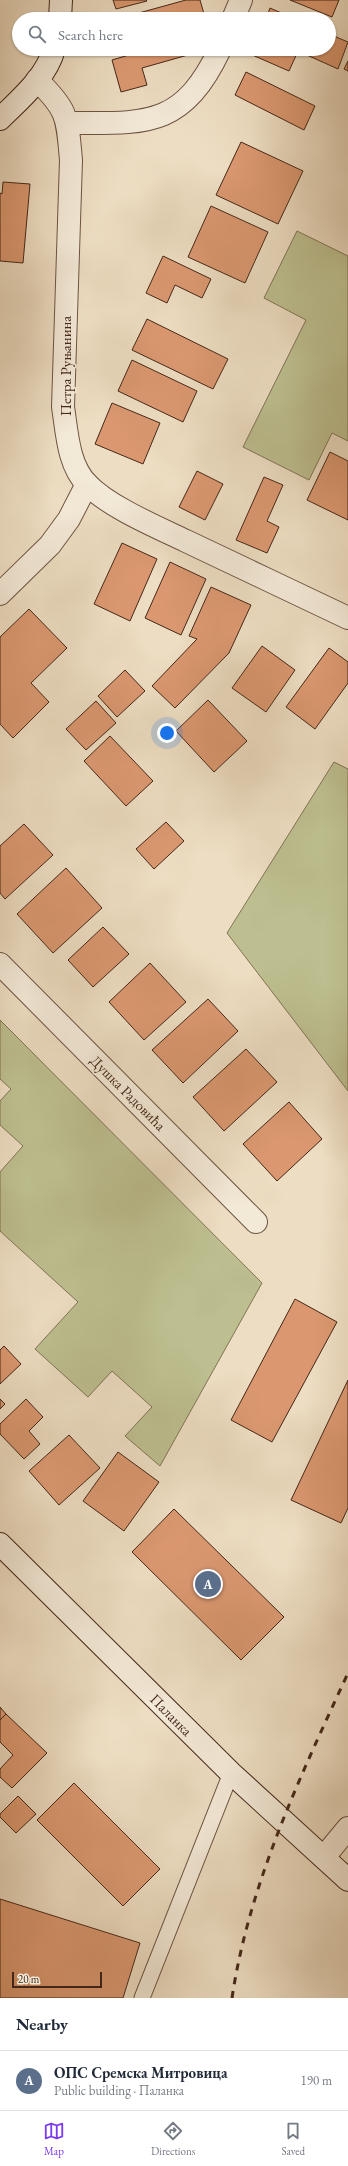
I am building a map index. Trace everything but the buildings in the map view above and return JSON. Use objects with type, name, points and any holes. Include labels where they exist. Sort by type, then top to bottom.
[{"type":"street","points":[[60,12],[61,0]]},
{"type":"street","points":[[236,12],[241,0]]},
{"type":"street","points":[[0,119],[37,80],[52,56]]},
{"type":"street","points":[[67,123],[138,122],[156,118],[172,111],[198,89],[210,71],[217,56]]},
{"type":"street","name":"Петра Руњанина","points":[[37,80],[57,100],[64,111],[67,123],[71,160],[64,407],[69,446],[77,471],[86,484],[109,502],[157,527],[348,618]]},
{"type":"street","points":[[0,594],[50,545],[69,519],[86,484]]},
{"type":"street","name":"Душка Радовића","points":[[0,964],[256,1222]]},
{"type":"street","name":"Паланка","points":[[0,1544],[231,1773],[348,1880]]},
{"type":"street","points":[[324,1857],[348,1828]]},
{"type":"lane","points":[[142,1998],[231,1773]]},
{"type":"green space","points":[[297,231],[348,256],[348,441],[332,433],[309,480],[243,447],[306,320],[264,298]]},
{"type":"green space","points":[[334,762],[348,769],[348,1091],[227,933]]},
{"type":"green space","points":[[0,1020],[262,1283],[160,1466],[125,1436],[152,1407],[112,1371],[88,1397],[35,1349],[78,1302],[0,1231],[0,1172],[23,1146],[0,1125],[0,1101],[11,1089],[0,1079]]},
{"type":"railway","points":[[232,1998],[240,1956],[251,1914],[278,1832],[348,1673]]},
{"type":"place","name":"ОПС Сремска Митровица","points":[[208,1584]]}]
